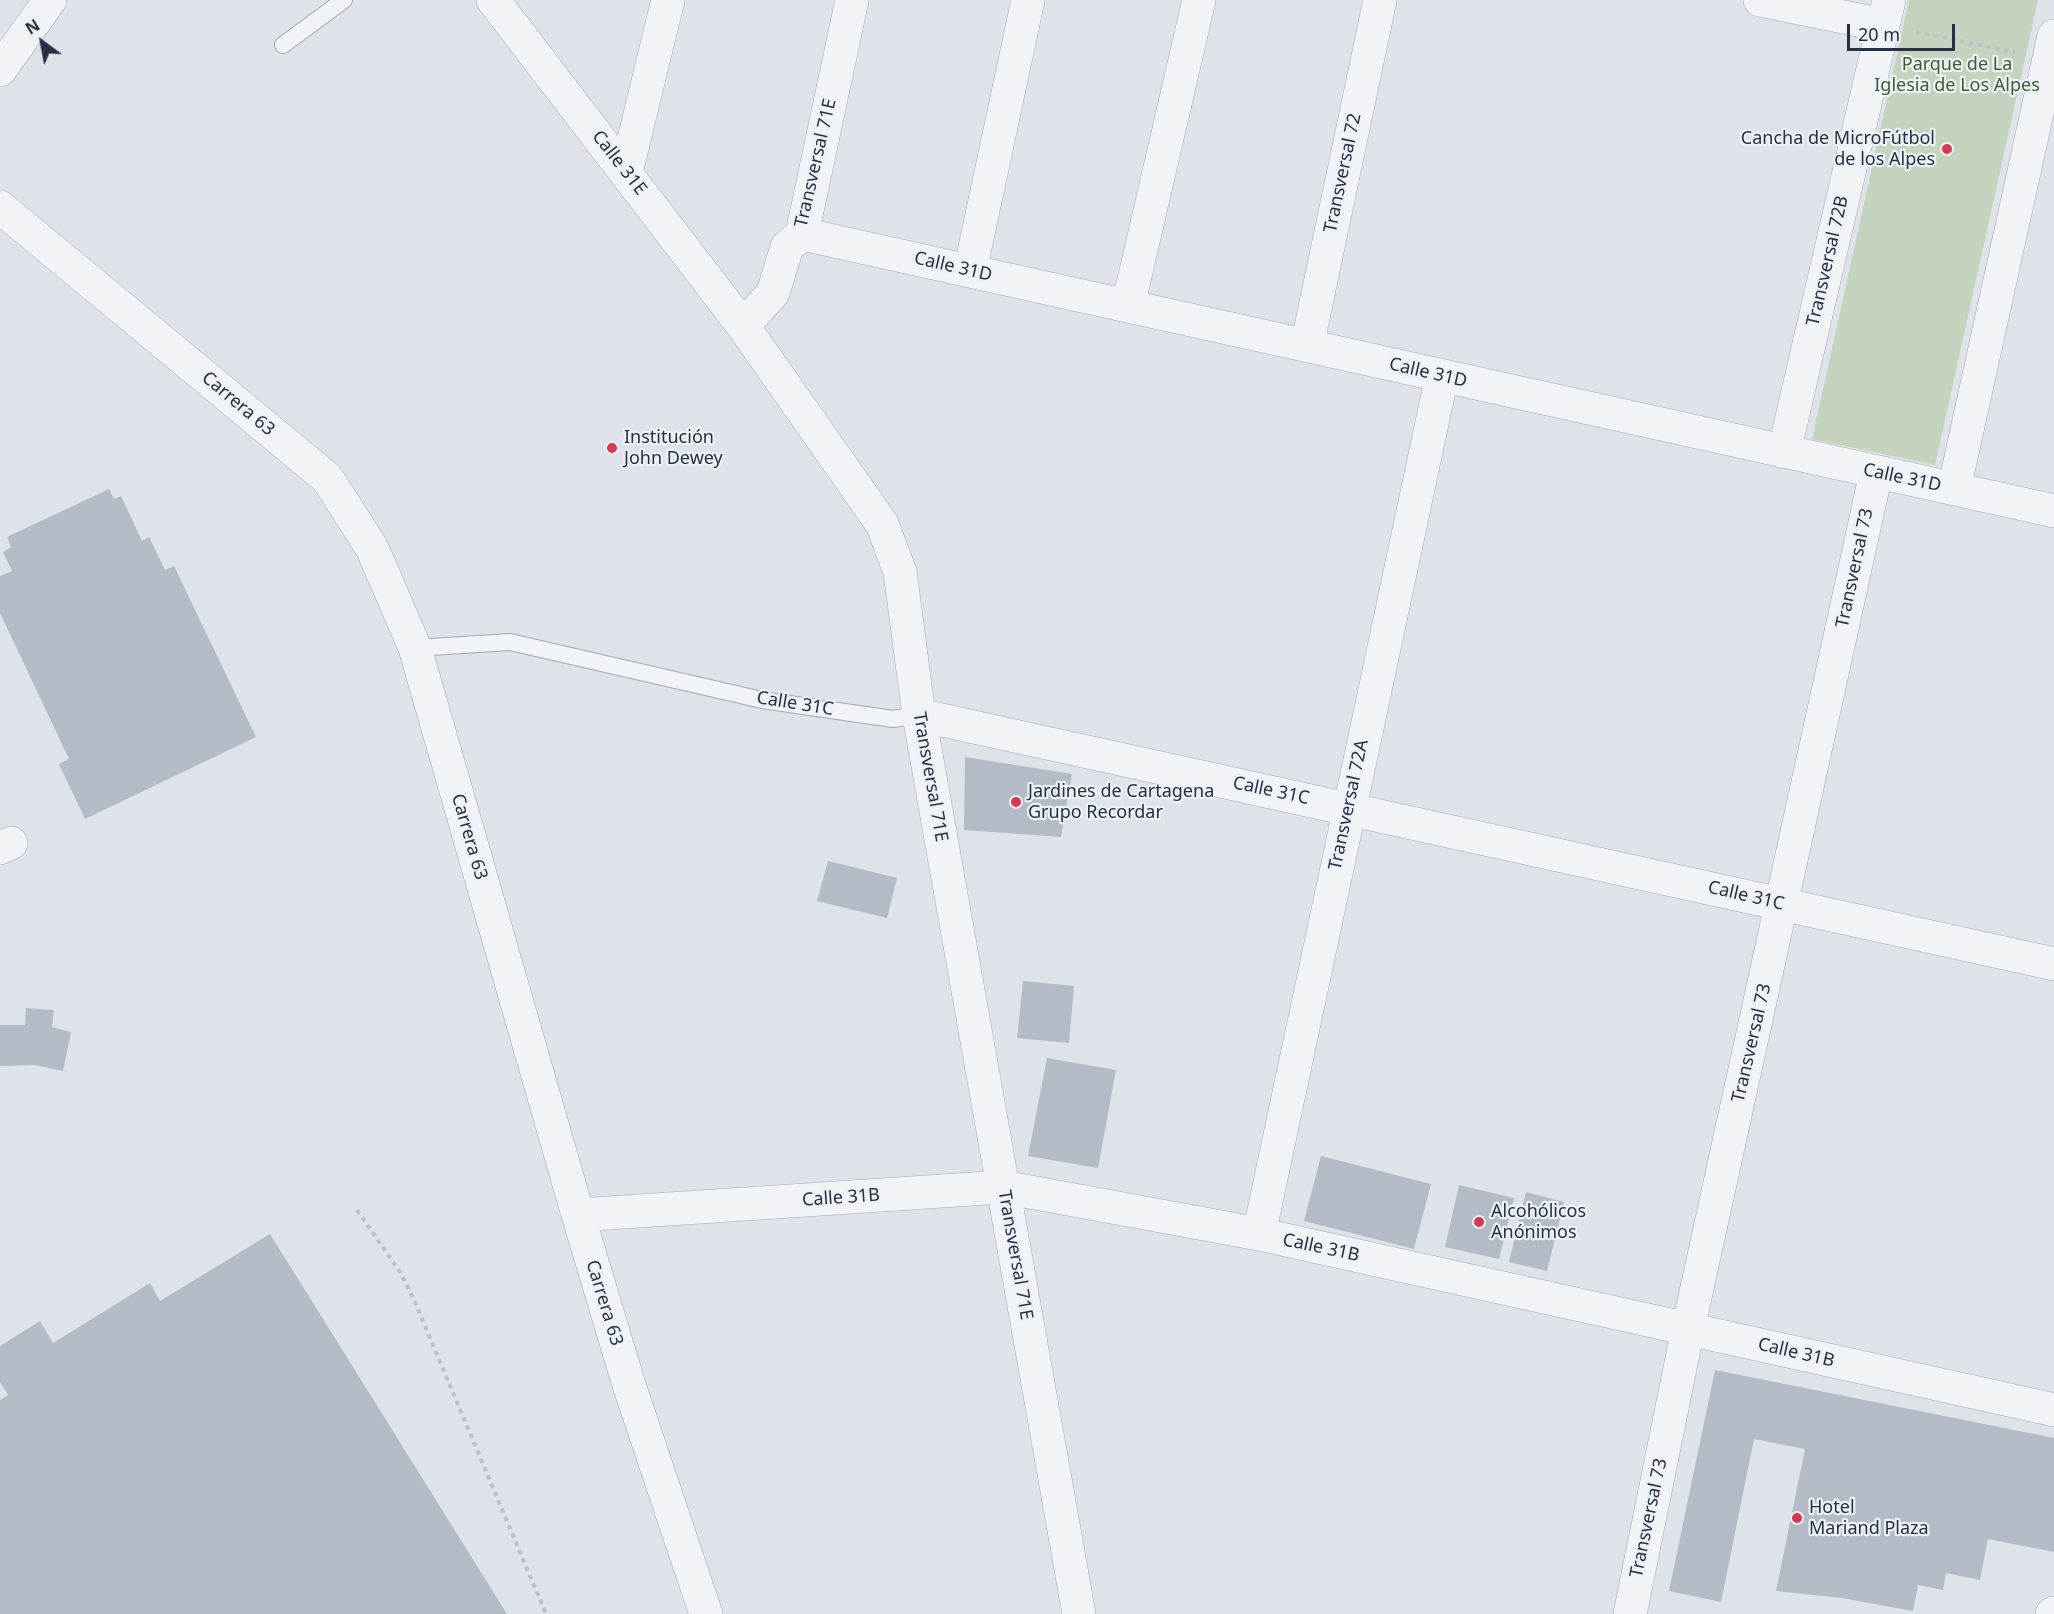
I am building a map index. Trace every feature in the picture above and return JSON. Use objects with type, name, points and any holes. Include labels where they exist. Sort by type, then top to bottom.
[{"type":"street","points":[[0,70],[50,0]]},
{"type":"street","name":"Calle 31E","points":[[493,0],[743,326]]},
{"type":"street","points":[[626,172],[668,0]]},
{"type":"street","name":"Transversal 71E","points":[[852,0],[802,234],[787,248],[773,293],[743,326],[882,524],[900,572],[919,715],[1079,1614]]},
{"type":"street","points":[[970,271],[1028,0]]},
{"type":"street","points":[[1128,306],[1199,0]]},
{"type":"street","name":"Transversal 72","points":[[1307,346],[1380,0]]},
{"type":"street","points":[[1760,0],[1886,13]]},
{"type":"street","name":"Transversal 72B","points":[[1784,452],[1886,13]]},
{"type":"street","points":[[1954,489],[2052,52]]},
{"type":"street","name":"Carrera 63","points":[[0,207],[327,477],[372,548],[414,648],[629,1385],[706,1614]]},
{"type":"street","name":"Calle 31D","points":[[802,234],[2054,512]]},
{"type":"street","name":"Transversal 72A","points":[[1259,1234],[1348,807],[1442,376]]},
{"type":"street","name":"Transversal 73","points":[[1630,1614],[1688,1329],[1876,473]]},
{"type":"street","name":"Calle 31C","points":[[919,715],[1348,807],[2054,964]]},
{"type":"street","name":"Calle 31B","points":[[578,1215],[1003,1187],[1259,1234],[2054,1410]]},
{"type":"lane","points":[[282,45],[344,0]]},
{"type":"lane","name":"Calle 31C","points":[[414,648],[510,642],[762,700],[893,719],[919,715]]},
{"type":"path","points":[[1886,13],[2052,52]]},
{"type":"path","points":[[357,1210],[400,1272],[414,1300],[546,1614]]},
{"type":"green space","name":"Parque de La Iglesia de Los Alpes","points":[[1909,0],[2038,0],[1935,465],[1812,439]]},
{"type":"building","points":[[109,489],[114,499],[121,496],[142,541],[149,537],[165,570],[174,566],[256,737],[85,819],[59,764],[69,759],[0,613],[0,576],[12,571],[3,552],[11,547],[7,537]]},
{"type":"building","name":"Jardines de Cartagena Grupo Recordar","points":[[965,757],[1072,774],[1061,837],[964,830]]},
{"type":"building","points":[[828,861],[897,878],[887,918],[817,901]]},
{"type":"building","points":[[1023,981],[1074,986],[1069,1043],[1017,1038]]},
{"type":"building","points":[[26,1008],[54,1010],[52,1027],[71,1032],[63,1071],[35,1065],[0,1066],[0,1025],[25,1025]]},
{"type":"building","points":[[1047,1058],[1116,1070],[1098,1168],[1028,1156]]},
{"type":"building","points":[[1321,1156],[1431,1184],[1414,1249],[1304,1221]]},
{"type":"building","name":"Alcohólicos Anónimos","points":[[1459,1185],[1514,1198],[1499,1259],[1445,1247]]},
{"type":"building","points":[[1526,1192],[1564,1202],[1547,1271],[1509,1262]]},
{"type":"building","points":[[270,1234],[507,1614],[0,1614],[0,1400],[8,1395],[0,1382],[0,1346],[40,1321],[53,1343],[150,1283],[160,1301]]},
{"type":"building","points":[[1715,1370],[2054,1438],[2054,1552],[1988,1539],[1980,1580],[1946,1573],[1943,1590],[1918,1585],[1913,1611],[1842,1598],[1776,1591],[1805,1449],[1754,1439],[1721,1602],[1669,1591]]},
{"type":"place","name":"Cancha de MicroFútbol de los Alpes","points":[[1947,149]]},
{"type":"place","name":"Institución John Dewey","points":[[612,448]]},
{"type":"place","name":"Jardines de Cartagena Grupo Recordar","points":[[1016,802]]},
{"type":"place","name":"Alcohólicos Anónimos","points":[[1479,1222]]},
{"type":"place","name":"Hotel Mariand Plaza","points":[[1797,1518]]}]
